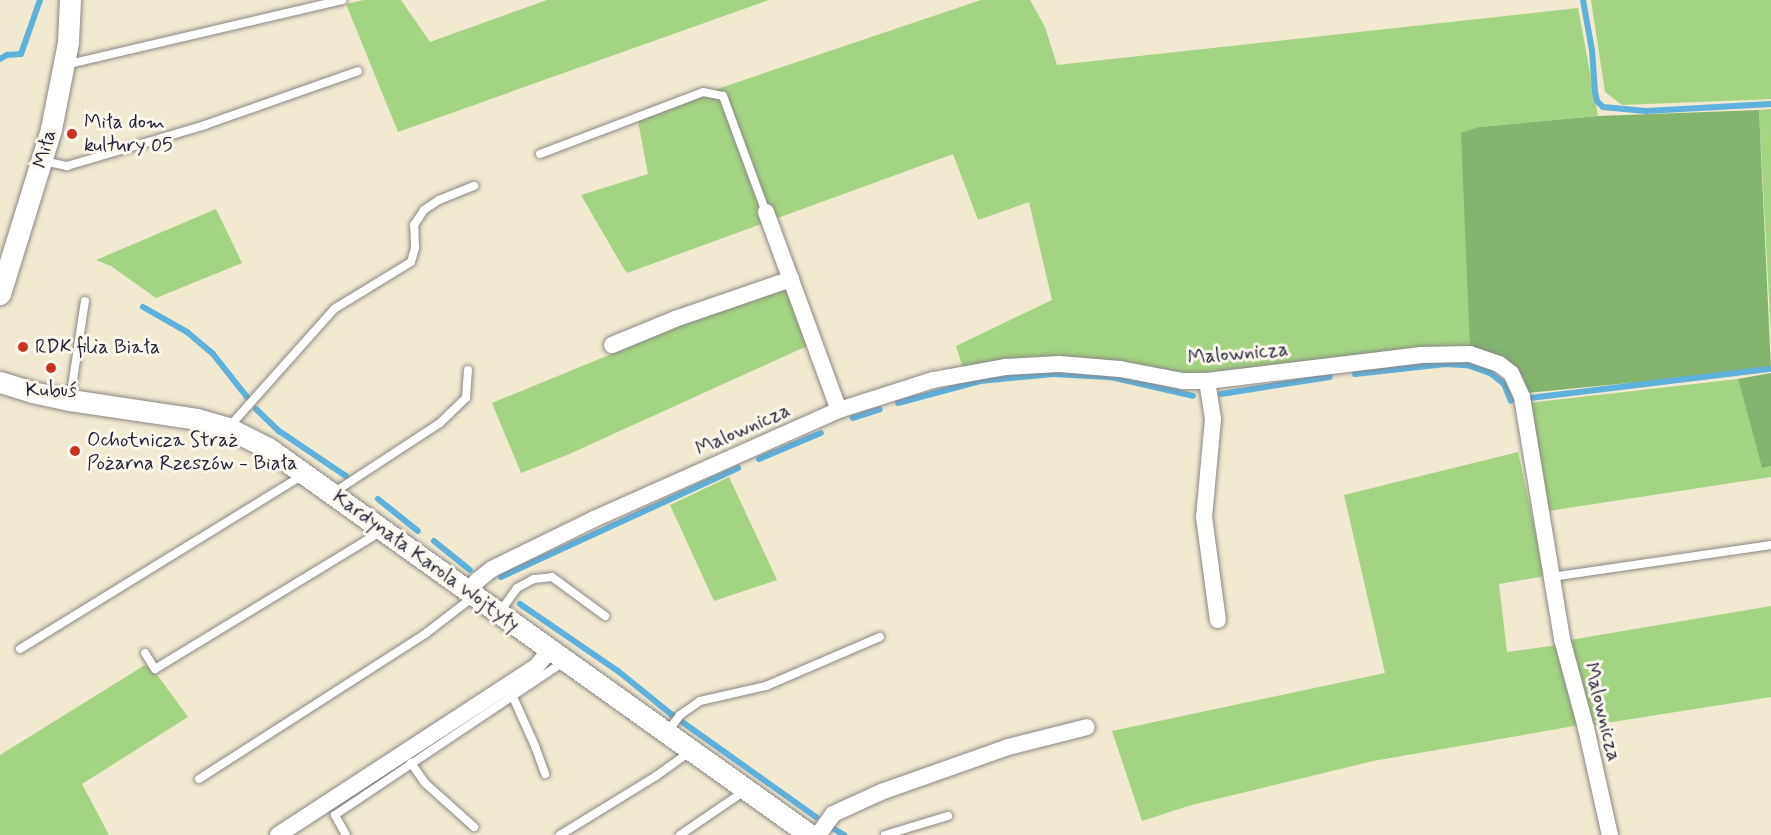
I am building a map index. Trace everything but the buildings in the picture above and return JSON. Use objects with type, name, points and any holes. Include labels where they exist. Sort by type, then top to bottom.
[{"type":"street","name":"Miła","points":[[0,294],[42,161],[64,65],[70,0]]},
{"type":"street","points":[[766,212],[839,410]]},
{"type":"street","points":[[612,345],[675,319],[791,279]]},
{"type":"street","name":"Malownicza","points":[[471,594],[477,581],[492,569],[594,519],[839,410],[933,380],[1005,367],[1059,364],[1092,365],[1183,381],[1207,381],[1448,353],[1470,354],[1499,364],[1511,373],[1522,397],[1562,639],[1586,728],[1610,835]]},
{"type":"street","points":[[1207,381],[1213,418],[1204,517],[1218,620]]},
{"type":"street","name":"Kardynała Karola Wojtyły","points":[[0,382],[70,400],[171,414],[228,428],[268,448],[558,655],[670,728],[692,750],[810,835]]},
{"type":"street","points":[[278,835],[536,667],[558,655]]},
{"type":"street","points":[[818,835],[833,814],[881,792],[1008,747],[1087,727]]},
{"type":"lane","points":[[64,65],[343,0]]},
{"type":"lane","points":[[42,161],[67,166],[205,125],[358,71]]},
{"type":"lane","points":[[540,154],[703,92],[723,96],[766,212]]},
{"type":"lane","points":[[228,428],[334,309],[411,262],[415,248],[414,225],[424,210],[439,200],[474,186]]},
{"type":"lane","points":[[70,400],[85,301]]},
{"type":"lane","points":[[333,494],[440,423],[466,398],[468,370]]},
{"type":"lane","points":[[20,649],[305,474]]},
{"type":"lane","points":[[145,653],[155,669],[372,537],[380,528]]},
{"type":"lane","points":[[1552,577],[1771,545]]},
{"type":"lane","points":[[499,613],[517,588],[534,579],[552,577],[605,616]]},
{"type":"lane","points":[[199,779],[425,634],[471,594]]},
{"type":"lane","points":[[670,728],[680,715],[700,701],[766,686],[880,637]]},
{"type":"lane","points":[[346,835],[335,815],[513,697],[558,655]]},
{"type":"lane","points":[[513,697],[535,746],[544,774]]},
{"type":"lane","points":[[560,835],[656,776],[692,750]]},
{"type":"lane","points":[[411,763],[425,783],[474,827]]},
{"type":"lane","points":[[680,835],[747,790]]},
{"type":"lane","points":[[885,835],[948,816]]},
{"type":"green space","points":[[364,0],[401,0],[430,42],[547,0],[769,0],[398,132],[346,4]]},
{"type":"green space","points":[[981,0],[1030,0],[1045,27],[1057,65],[1578,8],[1598,116],[1479,127],[1470,348],[1214,375],[1176,376],[1082,357],[994,363],[963,368],[956,346],[1052,300],[1029,202],[978,220],[953,154],[627,273],[581,195],[648,174],[637,116]]},
{"type":"green space","points":[[1591,0],[1771,0],[1771,99],[1622,105],[1605,92]]},
{"type":"green space","points":[[1771,109],[1771,337],[1759,110]]},
{"type":"green space","points":[[1759,110],[1771,369],[1527,393],[1470,348],[1461,133],[1479,127],[1598,116]]},
{"type":"green space","points":[[216,209],[242,263],[156,298],[111,266],[96,260]]},
{"type":"green space","points":[[787,288],[807,346],[567,455],[521,473],[492,403],[677,327]]},
{"type":"green space","points":[[1771,373],[1771,466],[1762,468],[1738,379]]},
{"type":"green space","points":[[1738,379],[1762,467],[1771,466],[1771,477],[1548,511],[1528,403]]},
{"type":"green space","points":[[1518,452],[1545,576],[1499,584],[1507,652],[1558,645],[1580,725],[1373,761],[1188,806],[1142,821],[1112,731],[1385,673],[1344,495]]},
{"type":"green space","points":[[729,477],[777,580],[714,601],[670,505]]},
{"type":"green space","points":[[1771,606],[1771,697],[1593,725],[1570,640]]},
{"type":"green space","points":[[145,665],[158,676],[188,717],[82,784],[109,835],[0,835],[0,755]]},
{"type":"waterway","points":[[0,59],[7,55],[21,54],[40,0]]},
{"type":"waterway","points":[[1583,0],[1592,50],[1595,92],[1597,101],[1603,107],[1646,111],[1771,104]]},
{"type":"waterway","points":[[143,307],[187,332],[213,354],[247,397]]},
{"type":"waterway","points":[[1355,374],[1445,364],[1467,365],[1490,373],[1504,384],[1511,401]]},
{"type":"waterway","points":[[1530,398],[1771,369]]},
{"type":"waterway","points":[[898,403],[980,381],[1053,374],[1111,377],[1193,396]]},
{"type":"waterway","points":[[1221,394],[1330,377]]},
{"type":"waterway","points":[[256,409],[279,431],[346,476]]},
{"type":"waterway","points":[[853,418],[880,409]]},
{"type":"waterway","points":[[759,459],[821,433]]},
{"type":"waterway","points":[[501,577],[738,468]]},
{"type":"waterway","points":[[378,499],[418,531]]},
{"type":"waterway","points":[[434,541],[470,570]]},
{"type":"waterway","points":[[520,604],[618,671],[671,714],[816,817]]},
{"type":"waterway","points":[[834,829],[844,835]]},
{"type":"place","name":"Miła dom kultury 05","points":[[72,134]]},
{"type":"place","name":"RDK filia Biała","points":[[23,347]]},
{"type":"place","name":"Kubuś","points":[[51,368]]},
{"type":"place","name":"Ochotnicza Straż Pożarna Rzeszów - Biała","points":[[75,451]]}]
